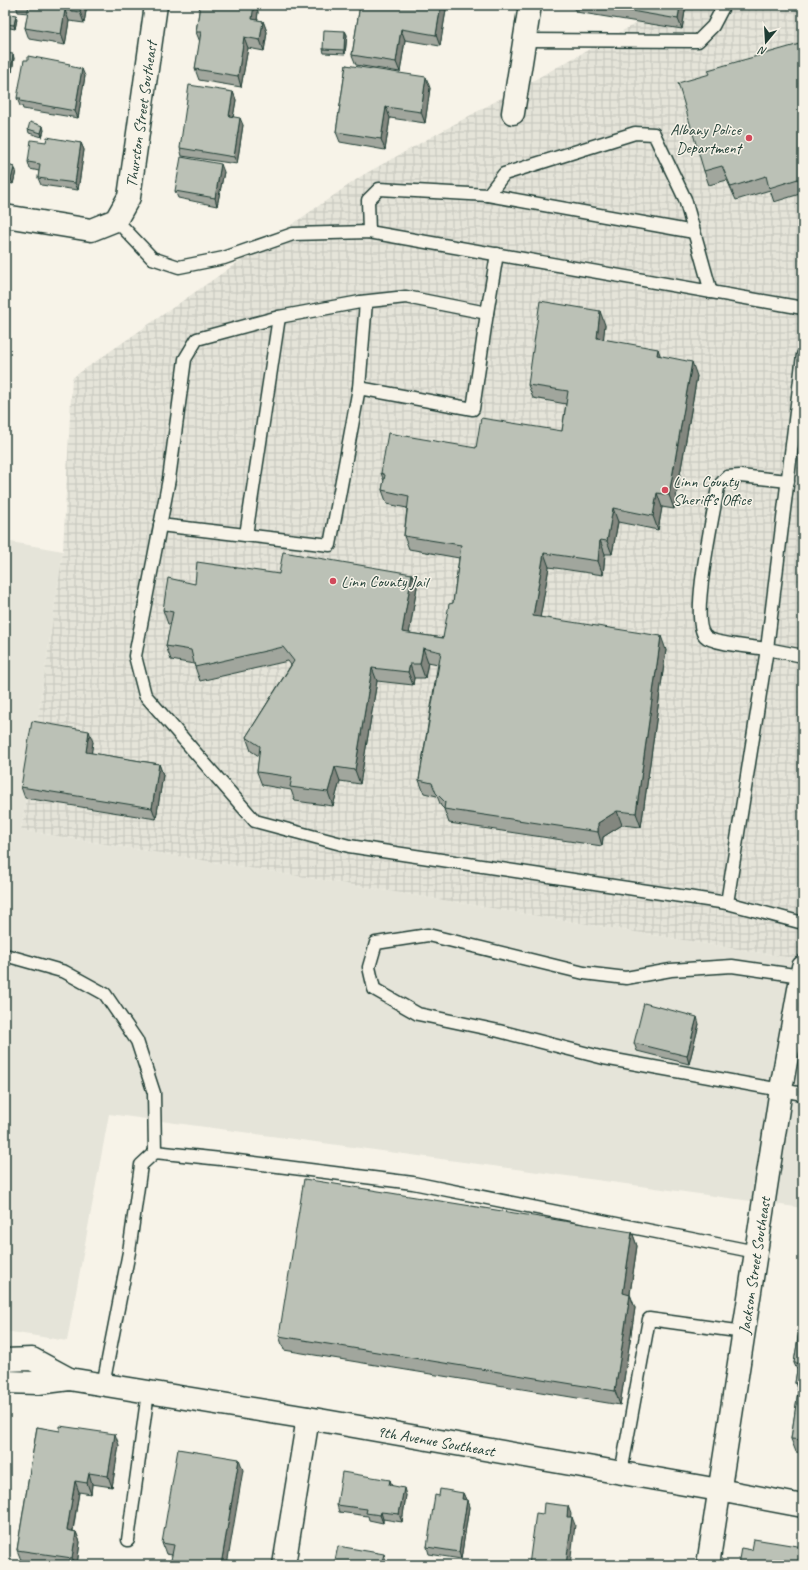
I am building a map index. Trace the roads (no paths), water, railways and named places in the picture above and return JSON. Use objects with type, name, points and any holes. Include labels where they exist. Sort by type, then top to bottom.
[{"type":"main road","name":"Thurston Street Southeast","points":[[116,220],[129,196],[156,5]]},
{"type":"main road","points":[[513,113],[530,5]]},
{"type":"main road","points":[[5,216],[91,230],[116,220]]},
{"type":"main road","name":"Jackson Street Southeast","points":[[708,1565],[781,1089],[802,972]]},
{"type":"main road","points":[[5,1360],[32,1359],[69,1379]]},
{"type":"main road","points":[[5,1382],[38,1383],[69,1379]]},
{"type":"main road","name":"9th Avenue Southeast","points":[[69,1379],[308,1418],[803,1506]]},
{"type":"main road","points":[[284,1565],[308,1418]]},
{"type":"lane","points":[[524,40],[698,41],[713,26],[724,5]]},
{"type":"lane","points":[[488,195],[504,174],[635,133],[654,134],[685,199],[711,292]]},
{"type":"lane","points":[[369,232],[368,200],[379,189],[488,195],[694,232]]},
{"type":"lane","points":[[116,220],[152,258],[179,267],[224,258],[293,234],[369,232],[803,308]]},
{"type":"lane","points":[[360,388],[473,409],[497,254]]},
{"type":"lane","points":[[487,313],[406,297],[366,302],[279,317],[197,339],[184,359],[169,479],[135,656],[145,695],[255,821],[349,846],[727,903],[803,923]]},
{"type":"lane","points":[[160,525],[330,545],[360,388],[366,302]]},
{"type":"lane","points":[[246,535],[279,317]]},
{"type":"lane","points":[[727,903],[768,649],[803,354]]},
{"type":"lane","points":[[788,481],[740,476],[727,477],[718,487],[700,590],[699,614],[701,631],[706,638],[723,643],[768,649],[803,656]]},
{"type":"lane","points":[[802,972],[732,966],[671,970],[626,978],[584,973],[428,935],[376,943],[369,967],[374,989],[418,1014],[604,1058],[803,1094]]},
{"type":"lane","points":[[5,956],[65,972],[105,994],[137,1041],[154,1093],[155,1152],[141,1165],[129,1252],[103,1385]]},
{"type":"lane","points":[[155,1152],[413,1183],[756,1252]]},
{"type":"lane","points":[[622,1473],[650,1319],[744,1332]]},
{"type":"lane","points":[[128,1540],[148,1392]]},
{"type":"place","name":"Albany Police Department","points":[[749,138]]},
{"type":"place","name":"Linn County Sheriff's Office","points":[[665,490]]},
{"type":"place","name":"Linn County Jail","points":[[333,581]]}]
